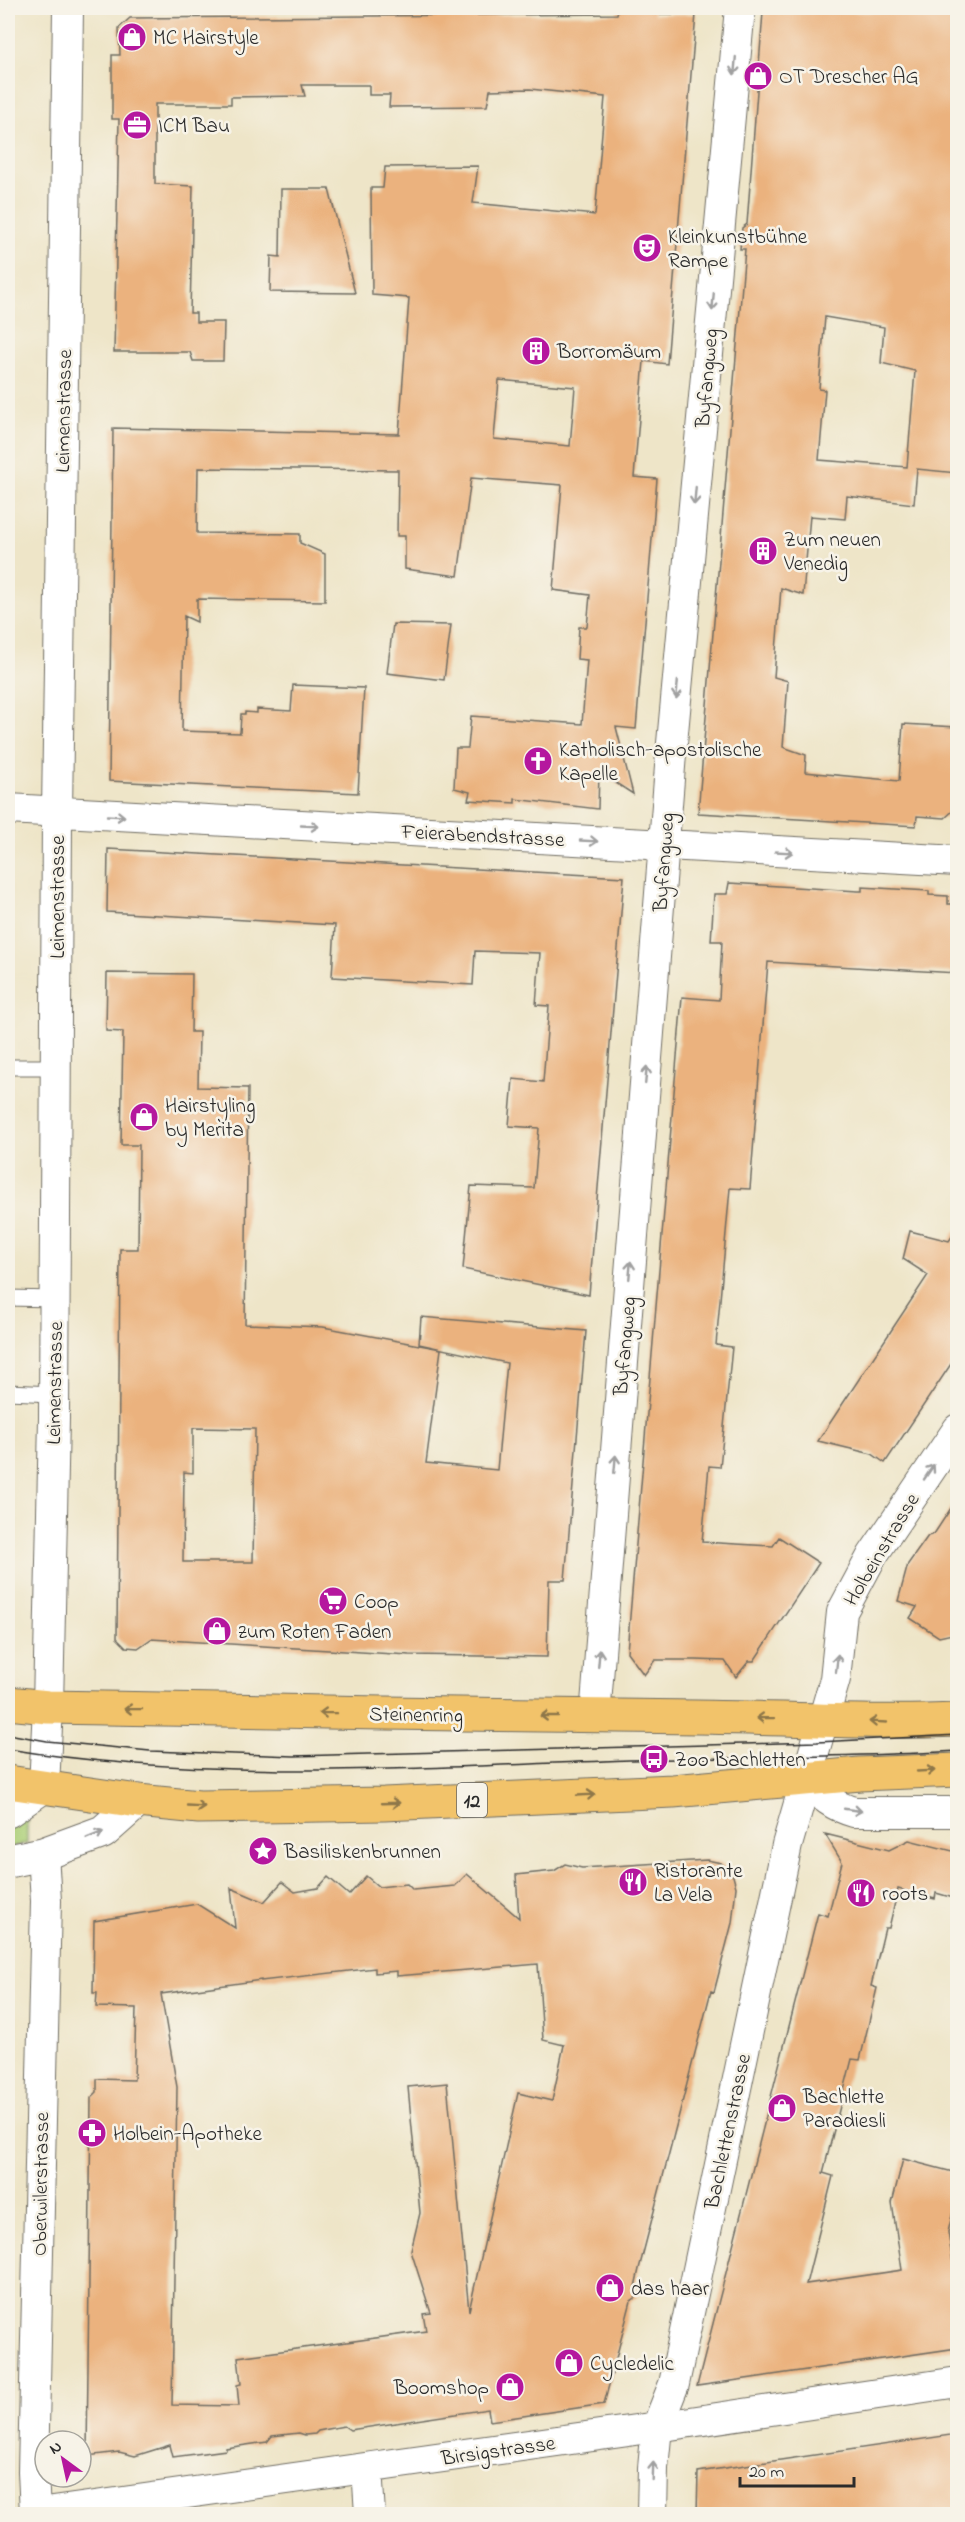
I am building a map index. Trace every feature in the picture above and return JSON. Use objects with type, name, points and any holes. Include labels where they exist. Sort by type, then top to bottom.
[{"type":"main road","name":"Steinenring","points":[[8,1703],[48,1707],[595,1717],[819,1734],[904,1723],[957,1720]]},
{"type":"main road","name":"12","points":[[8,1782],[138,1801],[199,1807],[384,1804],[673,1791],[860,1774],[957,1770]]},
{"type":"street","name":"Leimenstrasse","points":[[44,1786],[48,1707],[54,1394],[57,813],[68,8]]},
{"type":"street","name":"Byfangweg","points":[[595,1717],[664,845],[740,8]]},
{"type":"street","name":"Feierabendstrasse","points":[[8,809],[957,861]]},
{"type":"street","name":"Holbeinstrasse","points":[[819,1734],[835,1679],[843,1612],[872,1556],[957,1429]]},
{"type":"street","name":"Bachlettenstrasse","points":[[652,2514],[652,2468],[657,2427],[674,2384],[787,1845],[819,1734]]},
{"type":"street","points":[[805,1780],[826,1801],[854,1812],[957,1812]]},
{"type":"street","points":[[8,1811],[44,1786]]},
{"type":"street","points":[[8,1861],[43,1854],[103,1832],[138,1801]]},
{"type":"street","name":"Oberwilerstrasse","points":[[36,2514],[33,2471],[46,1901],[43,1854]]},
{"type":"street","name":"Birsigstrasse","points":[[36,2514],[657,2427],[957,2382]]},
{"type":"street","points":[[367,2468],[370,2514]]},
{"type":"lane","points":[[8,1067],[57,1067]]},
{"type":"lane","points":[[8,1298],[55,1299]]},
{"type":"lane","points":[[8,1392],[54,1394]]},
{"type":"green space","points":[[27,1816],[27,1843],[8,1848],[8,1822]]},
{"type":"building","points":[[654,8],[654,14],[696,14],[667,364],[644,361],[634,477],[657,479],[636,729],[616,727],[633,794],[599,772],[598,809],[515,799],[515,803],[468,800],[470,792],[454,788],[456,748],[468,748],[471,716],[582,724],[587,660],[577,659],[579,627],[587,627],[590,595],[553,590],[562,485],[471,478],[458,576],[405,569],[405,536],[397,536],[398,470],[198,468],[197,533],[300,534],[300,543],[325,554],[325,601],[197,599],[197,622],[184,616],[182,731],[240,733],[241,714],[245,712],[257,713],[257,709],[291,711],[293,685],[364,688],[358,793],[109,781],[113,428],[399,434],[409,298],[372,295],[371,188],[383,188],[385,167],[478,166],[473,203],[595,215],[605,97],[530,89],[490,90],[487,106],[389,107],[390,95],[369,95],[369,85],[302,85],[305,96],[231,97],[231,104],[155,104],[155,184],[193,186],[190,313],[196,313],[196,322],[224,322],[223,361],[193,361],[190,352],[114,352],[119,119],[112,119],[112,55],[120,55],[119,28],[130,18],[617,14],[618,9]],"holes":[[[499,380],[575,387],[570,446],[494,439]]]},
{"type":"building","points":[[763,12],[957,12],[957,473],[917,469],[914,504],[847,496],[845,519],[810,516],[803,595],[781,588],[774,677],[788,681],[783,747],[806,755],[805,772],[899,781],[903,724],[957,727],[957,807],[945,818],[917,816],[916,826],[698,813],[745,249],[740,249],[742,228],[747,224]],"holes":[[[825,317],[884,327],[881,363],[915,371],[907,467],[819,460],[825,390],[819,389]]]},
{"type":"building","points":[[281,189],[329,189],[355,293],[270,292],[271,256],[280,257]]},
{"type":"building","points":[[393,624],[451,625],[444,680],[387,673]]},
{"type":"building","points":[[108,849],[624,877],[589,1295],[463,1269],[471,1186],[534,1188],[539,1128],[509,1126],[513,1079],[543,1082],[549,1006],[536,1005],[540,953],[475,951],[473,985],[332,977],[335,925],[107,912]]},
{"type":"building","points":[[729,883],[858,891],[862,891],[862,887],[929,891],[929,895],[948,896],[948,904],[957,904],[957,973],[768,962],[750,1189],[730,1188],[716,1345],[732,1347],[720,1467],[709,1466],[702,1542],[773,1546],[779,1537],[819,1563],[754,1661],[749,1661],[736,1677],[725,1661],[696,1660],[655,1660],[644,1675],[627,1652],[682,997],[719,1000],[722,941],[711,941],[714,894],[727,894]]},
{"type":"building","points":[[107,973],[192,974],[191,1032],[199,1032],[198,1087],[248,1088],[245,1324],[323,1327],[441,1349],[426,1463],[497,1470],[507,1363],[419,1344],[421,1317],[586,1331],[565,1580],[549,1580],[547,1657],[410,1655],[151,1639],[138,1648],[126,1647],[117,1638],[120,1249],[138,1249],[139,1145],[121,1145],[123,1032],[106,1031]],"holes":[[[193,1428],[255,1429],[253,1562],[183,1562],[184,1472],[193,1473]]]},
{"type":"building","points":[[957,1229],[957,1355],[885,1463],[872,1454],[818,1441],[928,1275],[903,1259],[910,1231],[949,1241]]},
{"type":"building","points":[[957,1499],[957,1633],[939,1637],[910,1618],[917,1607],[898,1601],[908,1564],[928,1536],[934,1534]]},
{"type":"building","points":[[825,1834],[889,1850],[909,1840],[957,1852],[957,1899],[936,1893],[935,1899],[898,1889],[889,1928],[885,1928],[871,1986],[877,1988],[860,2060],[852,2059],[823,2173],[833,2176],[806,2284],[902,2270],[892,2203],[903,2159],[957,2173],[957,2195],[948,2232],[955,2276],[957,2276],[957,2348],[697,2386],[818,1913],[828,1916],[842,1862]]},
{"type":"building","points":[[707,1860],[721,1863],[733,1876],[736,1887],[732,1923],[714,1992],[711,1991],[639,2269],[635,2287],[638,2296],[631,2301],[604,2404],[490,2421],[488,2409],[350,2430],[344,2426],[318,2431],[315,2434],[272,2436],[267,2442],[173,2457],[170,2445],[135,2456],[119,2452],[93,2455],[93,2429],[87,2429],[91,2098],[97,2092],[97,2079],[134,2080],[136,2008],[96,2007],[97,1993],[93,1993],[94,1921],[197,1904],[235,1928],[231,1888],[264,1902],[282,1882],[295,1892],[318,1888],[328,1877],[349,1895],[366,1876],[379,1887],[407,1884],[413,1890],[455,1886],[467,1874],[519,1918],[516,1875],[554,1871],[565,1864],[582,1868]],"holes":[[[538,1964],[543,2040],[564,2045],[552,2101],[518,2093],[469,2311],[447,2083],[408,2087],[420,2213],[411,2251],[431,2313],[423,2314],[426,2331],[238,2357],[241,2384],[237,2385],[239,2406],[172,2405],[177,2087],[161,1994],[261,1980],[375,1968],[375,1973],[397,1971],[397,1976]]]},
{"type":"building","points":[[957,2434],[957,2514],[697,2514],[698,2472]]},
{"type":"tram line","points":[[8,1734],[47,1741],[150,1751],[294,1756],[817,1742],[958,1735]]},
{"type":"tram line","points":[[8,1749],[156,1766],[305,1770],[958,1751]]},
{"type":"place","name":"MC Hairstyle","points":[[132,37]]},
{"type":"place","name":"OT Drescher AG","points":[[758,76]]},
{"type":"place","name":"ICM Bau","points":[[137,125]]},
{"type":"place","name":"Kleinkunstbühne Rampe","points":[[647,248]]},
{"type":"place","name":"Borromäum","points":[[536,351]]},
{"type":"place","name":"Zum neuen Venedig","points":[[763,551]]},
{"type":"place","name":"Katholisch-apostolische Kapelle","points":[[538,761]]},
{"type":"place","name":"Hairstyling by Merita","points":[[144,1117]]},
{"type":"place","name":"Coop","points":[[333,1601]]},
{"type":"place","name":"zum Roten Faden","points":[[217,1631]]},
{"type":"place","name":"Zoo Bachletten","points":[[654,1759]]},
{"type":"place","name":"Basiliskenbrunnen","points":[[263,1851]]},
{"type":"place","name":"Ristorante La Vela","points":[[633,1882]]},
{"type":"place","name":"roots","points":[[861,1893]]},
{"type":"place","name":"Bachlette Paradiesli","points":[[782,2108]]},
{"type":"place","name":"Holbein-Apotheke","points":[[92,2133]]},
{"type":"place","name":"das haar","points":[[610,2288]]},
{"type":"place","name":"Cycledelic","points":[[569,2363]]},
{"type":"place","name":"Boomshop","points":[[510,2387]]}]
